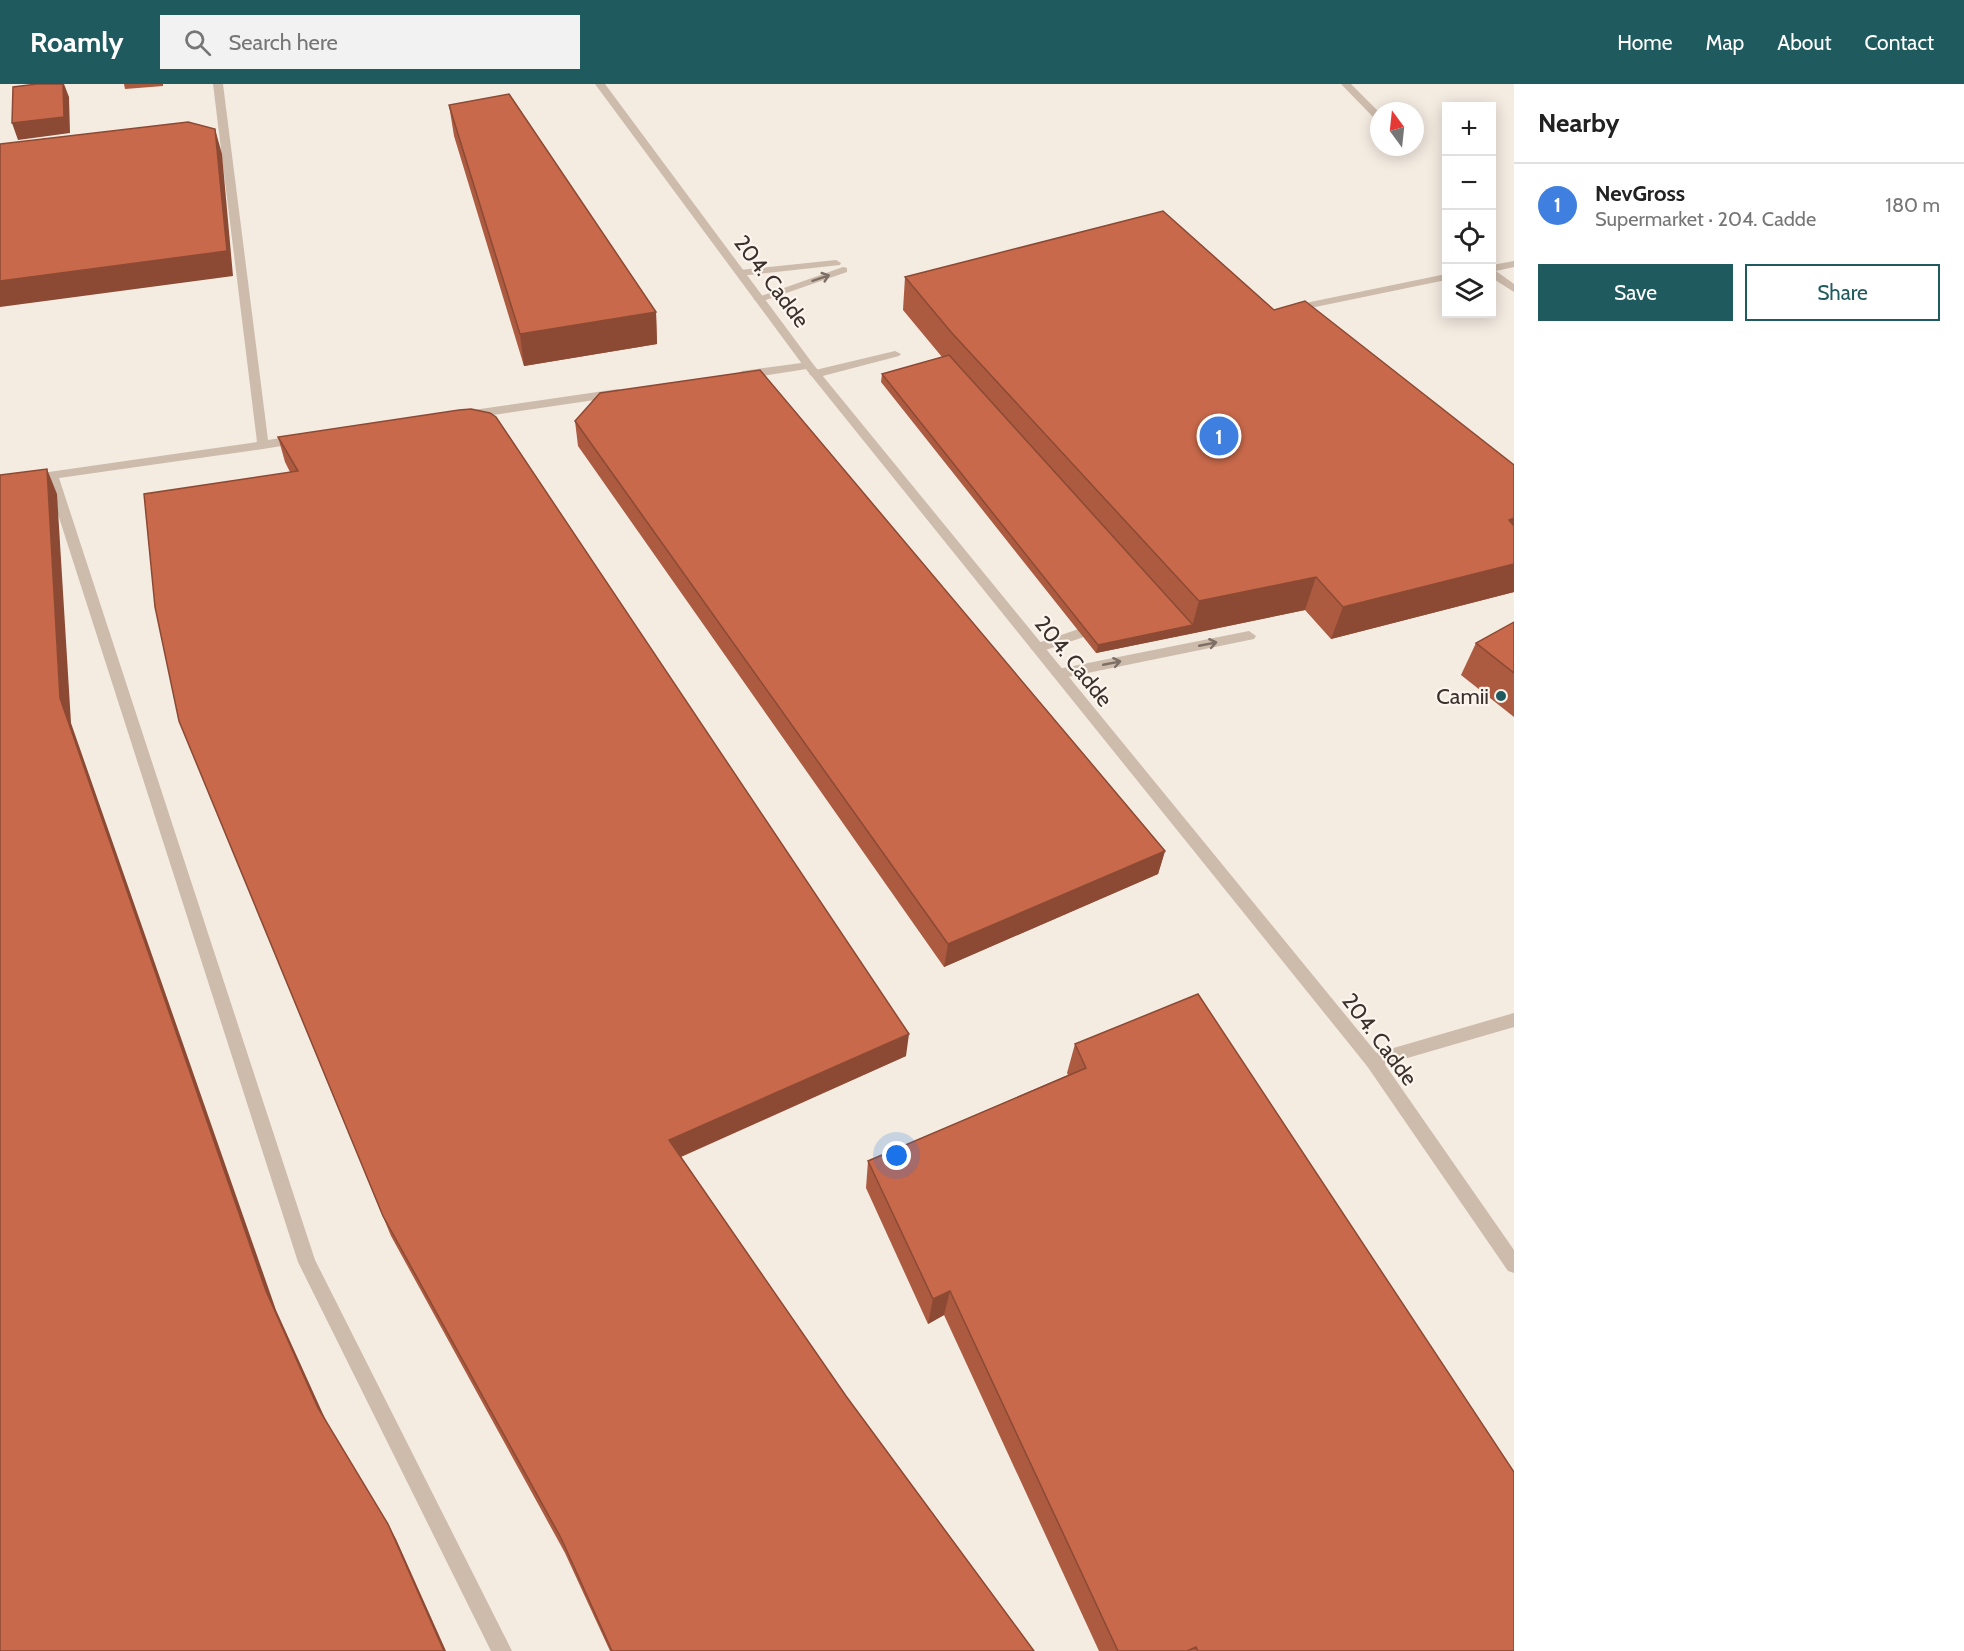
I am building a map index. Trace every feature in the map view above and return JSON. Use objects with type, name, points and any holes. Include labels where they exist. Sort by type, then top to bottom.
[{"type":"street","points":[[218,84],[263,445]]},
{"type":"street","name":"204. Cadde","points":[[600,84],[812,370],[1373,1061],[1514,1265]]},
{"type":"street","points":[[1346,84],[1370,109]]},
{"type":"street","points":[[1496,269],[1514,264]]},
{"type":"street","points":[[740,273],[840,266],[759,299]]},
{"type":"street","points":[[1496,275],[1514,289]]},
{"type":"street","points":[[1281,311],[1442,278]]},
{"type":"street","points":[[726,378],[812,370],[895,354]]},
{"type":"street","points":[[453,417],[631,392]]},
{"type":"street","points":[[0,483],[311,438]]},
{"type":"street","points":[[52,476],[307,1262],[502,1651]]},
{"type":"street","points":[[1037,648],[1112,622]]},
{"type":"street","points":[[1058,674],[1249,636]]},
{"type":"street","points":[[1373,1061],[1514,1020]]},
{"type":"building","points":[[63,84],[64,117],[12,123],[13,87]]},
{"type":"building","points":[[509,94],[656,312],[520,334],[449,105]]},
{"type":"building","points":[[188,122],[215,129],[227,251],[0,281],[0,144]]},
{"type":"building","points":[[1163,211],[1274,310],[1305,301],[1514,465],[1514,518],[1509,520],[1514,526],[1514,564],[1343,607],[1316,577],[1199,601],[951,332],[905,277]]},
{"type":"building","points":[[949,355],[1193,625],[1098,645],[882,374]]},
{"type":"building","points":[[760,370],[1165,851],[948,944],[575,421],[600,393]]},
{"type":"building","points":[[471,409],[490,413],[496,417],[909,1034],[669,1140],[846,1396],[1034,1651],[612,1651],[561,1538],[383,1216],[179,721],[155,607],[144,494],[298,471],[278,437]]},
{"type":"building","points":[[47,469],[60,698],[266,1291],[318,1408],[388,1524],[444,1651],[0,1651],[0,475]]},
{"type":"building","points":[[1514,622],[1514,673],[1476,643]]},
{"type":"building","points":[[1198,994],[1514,1472],[1514,1651],[1198,1651],[1196,1647],[1187,1651],[1118,1651],[950,1291],[933,1299],[868,1161],[1086,1068],[1075,1044]]},
{"type":"place","name":"NevGross","points":[[1219,436]]},
{"type":"place","name":"Camii","points":[[1501,696]]}]
